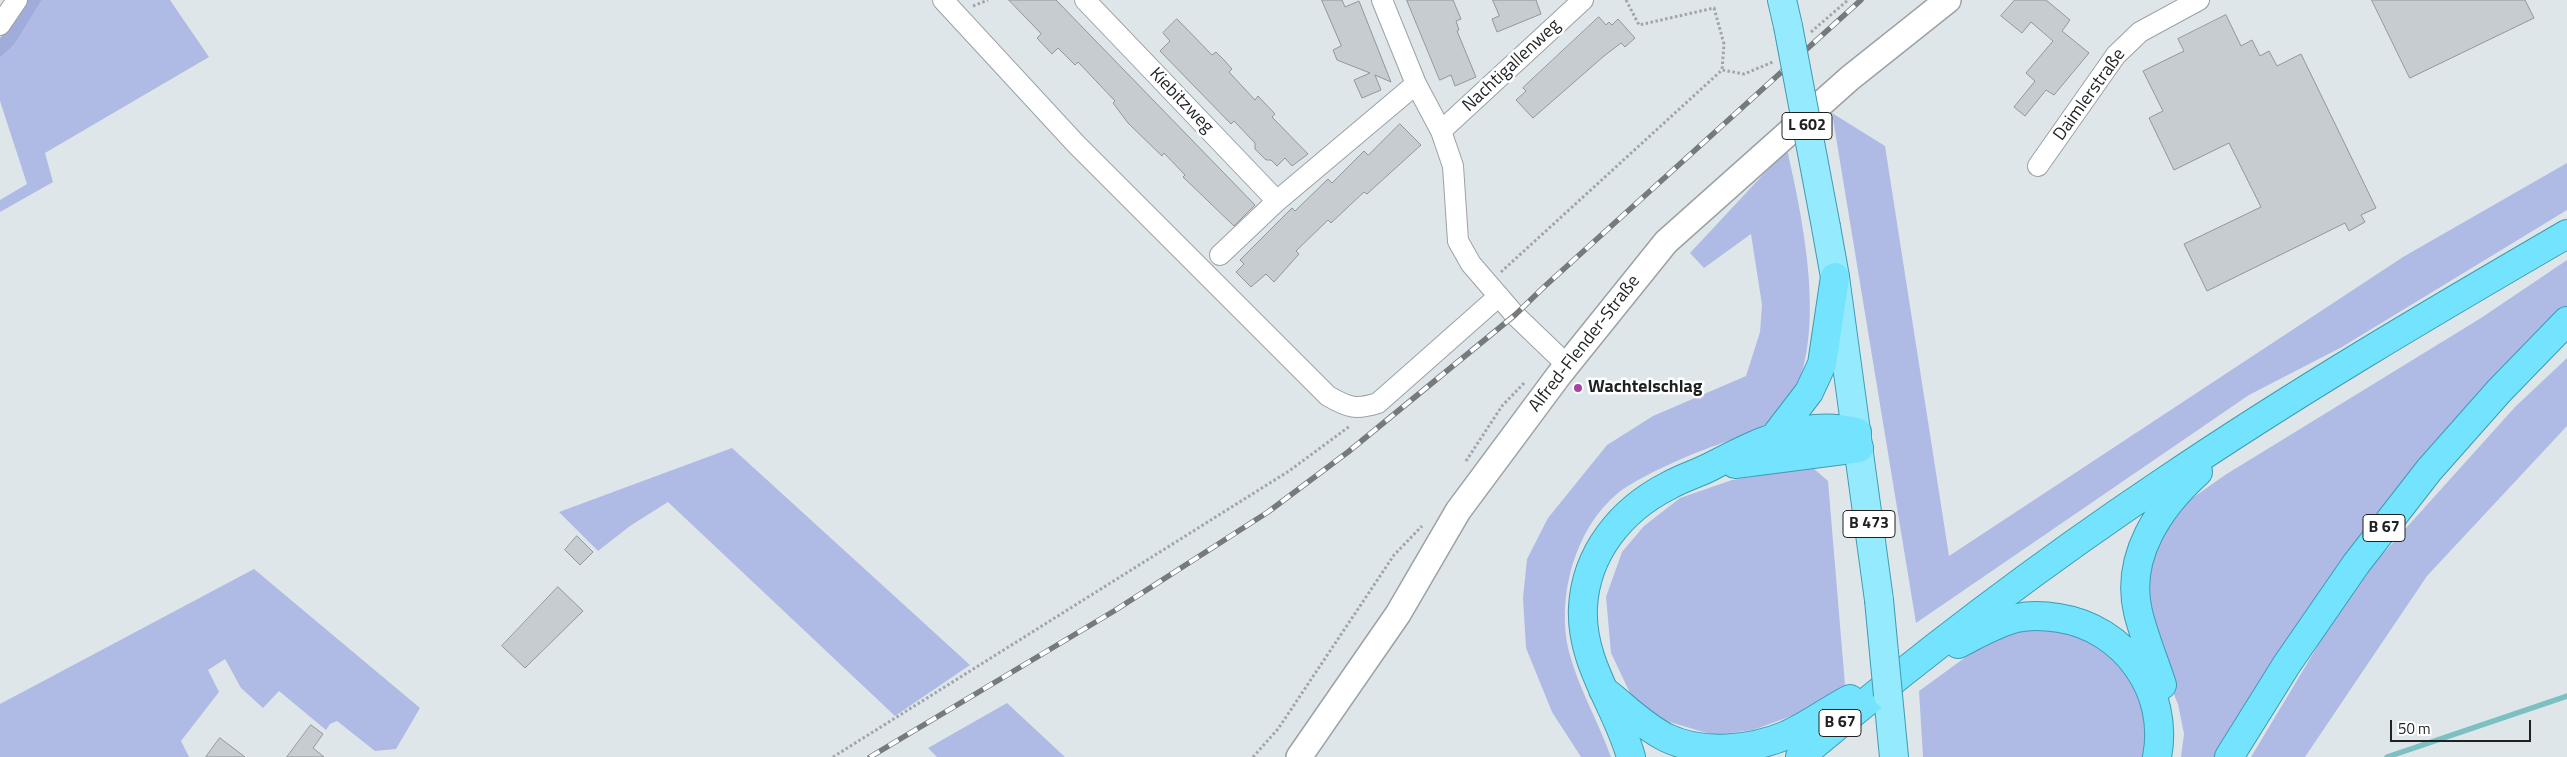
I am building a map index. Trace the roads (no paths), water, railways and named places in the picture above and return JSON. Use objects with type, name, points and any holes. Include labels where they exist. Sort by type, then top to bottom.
[{"type":"highway","name":"B 67","points":[[1800,757],[1898,675],[2074,543],[2255,422],[2567,234]]},
{"type":"highway","points":[[1776,435],[1809,392],[1822,364],[1835,277]]},
{"type":"highway","name":"B 67","points":[[2229,757],[2288,664],[2356,564],[2429,470],[2499,391],[2567,321]]},
{"type":"highway","points":[[2171,757],[2173,737],[2170,706],[2137,610],[2135,585],[2139,558],[2161,511],[2188,482],[2255,422]]},
{"type":"highway","points":[[1631,757],[1587,650],[1583,621],[1585,591],[1596,556],[1605,539],[1634,509],[1667,486],[1776,435],[1818,428],[1838,427],[1858,440]]},
{"type":"highway","points":[[1706,469],[1858,440]]},
{"type":"highway","points":[[1604,690],[1652,730],[1669,739],[1698,746],[1731,749],[1786,735],[1876,684],[1898,675],[1984,631],[2018,618],[2046,616],[2070,620],[2092,628],[2117,643],[2144,674],[2158,716],[2160,741],[2157,757]]},
{"type":"main road","name":"L 602","points":[[1782,0],[1796,32],[1835,277],[1858,440]]},
{"type":"main road","name":"B 473","points":[[1858,440],[1879,600],[1894,757]]},
{"type":"street","points":[[0,25],[17,0]]},
{"type":"street","points":[[943,0],[1076,144],[1328,396],[1346,406],[1362,409],[1378,403],[1392,393],[1494,290]]},
{"type":"street","name":"Kiebitzweg","points":[[1085,0],[1277,202]]},
{"type":"street","points":[[1382,0],[1416,84],[1441,131],[1453,166],[1458,241],[1471,264],[1515,315],[1567,365]]},
{"type":"street","name":"Nachtigallenweg","points":[[1441,131],[1584,0]]},
{"type":"street","name":"Alfred-Flender-Straße","points":[[1299,757],[1398,614],[1458,511],[1567,365],[1666,242],[1850,78],[1948,0]]},
{"type":"street","name":"Daimlerstraße","points":[[2038,166],[2116,55],[2140,32],[2199,0]]},
{"type":"street","points":[[1220,255],[1277,202],[1416,84]]},
{"type":"waterway","points":[[2387,757],[2567,696]]},
{"type":"railway","points":[[870,757],[1114,611],[1268,512],[1348,452],[1515,315],[1861,0]]},
{"type":"place","name":"Wachtelschlag","points":[[1578,388]]}]
